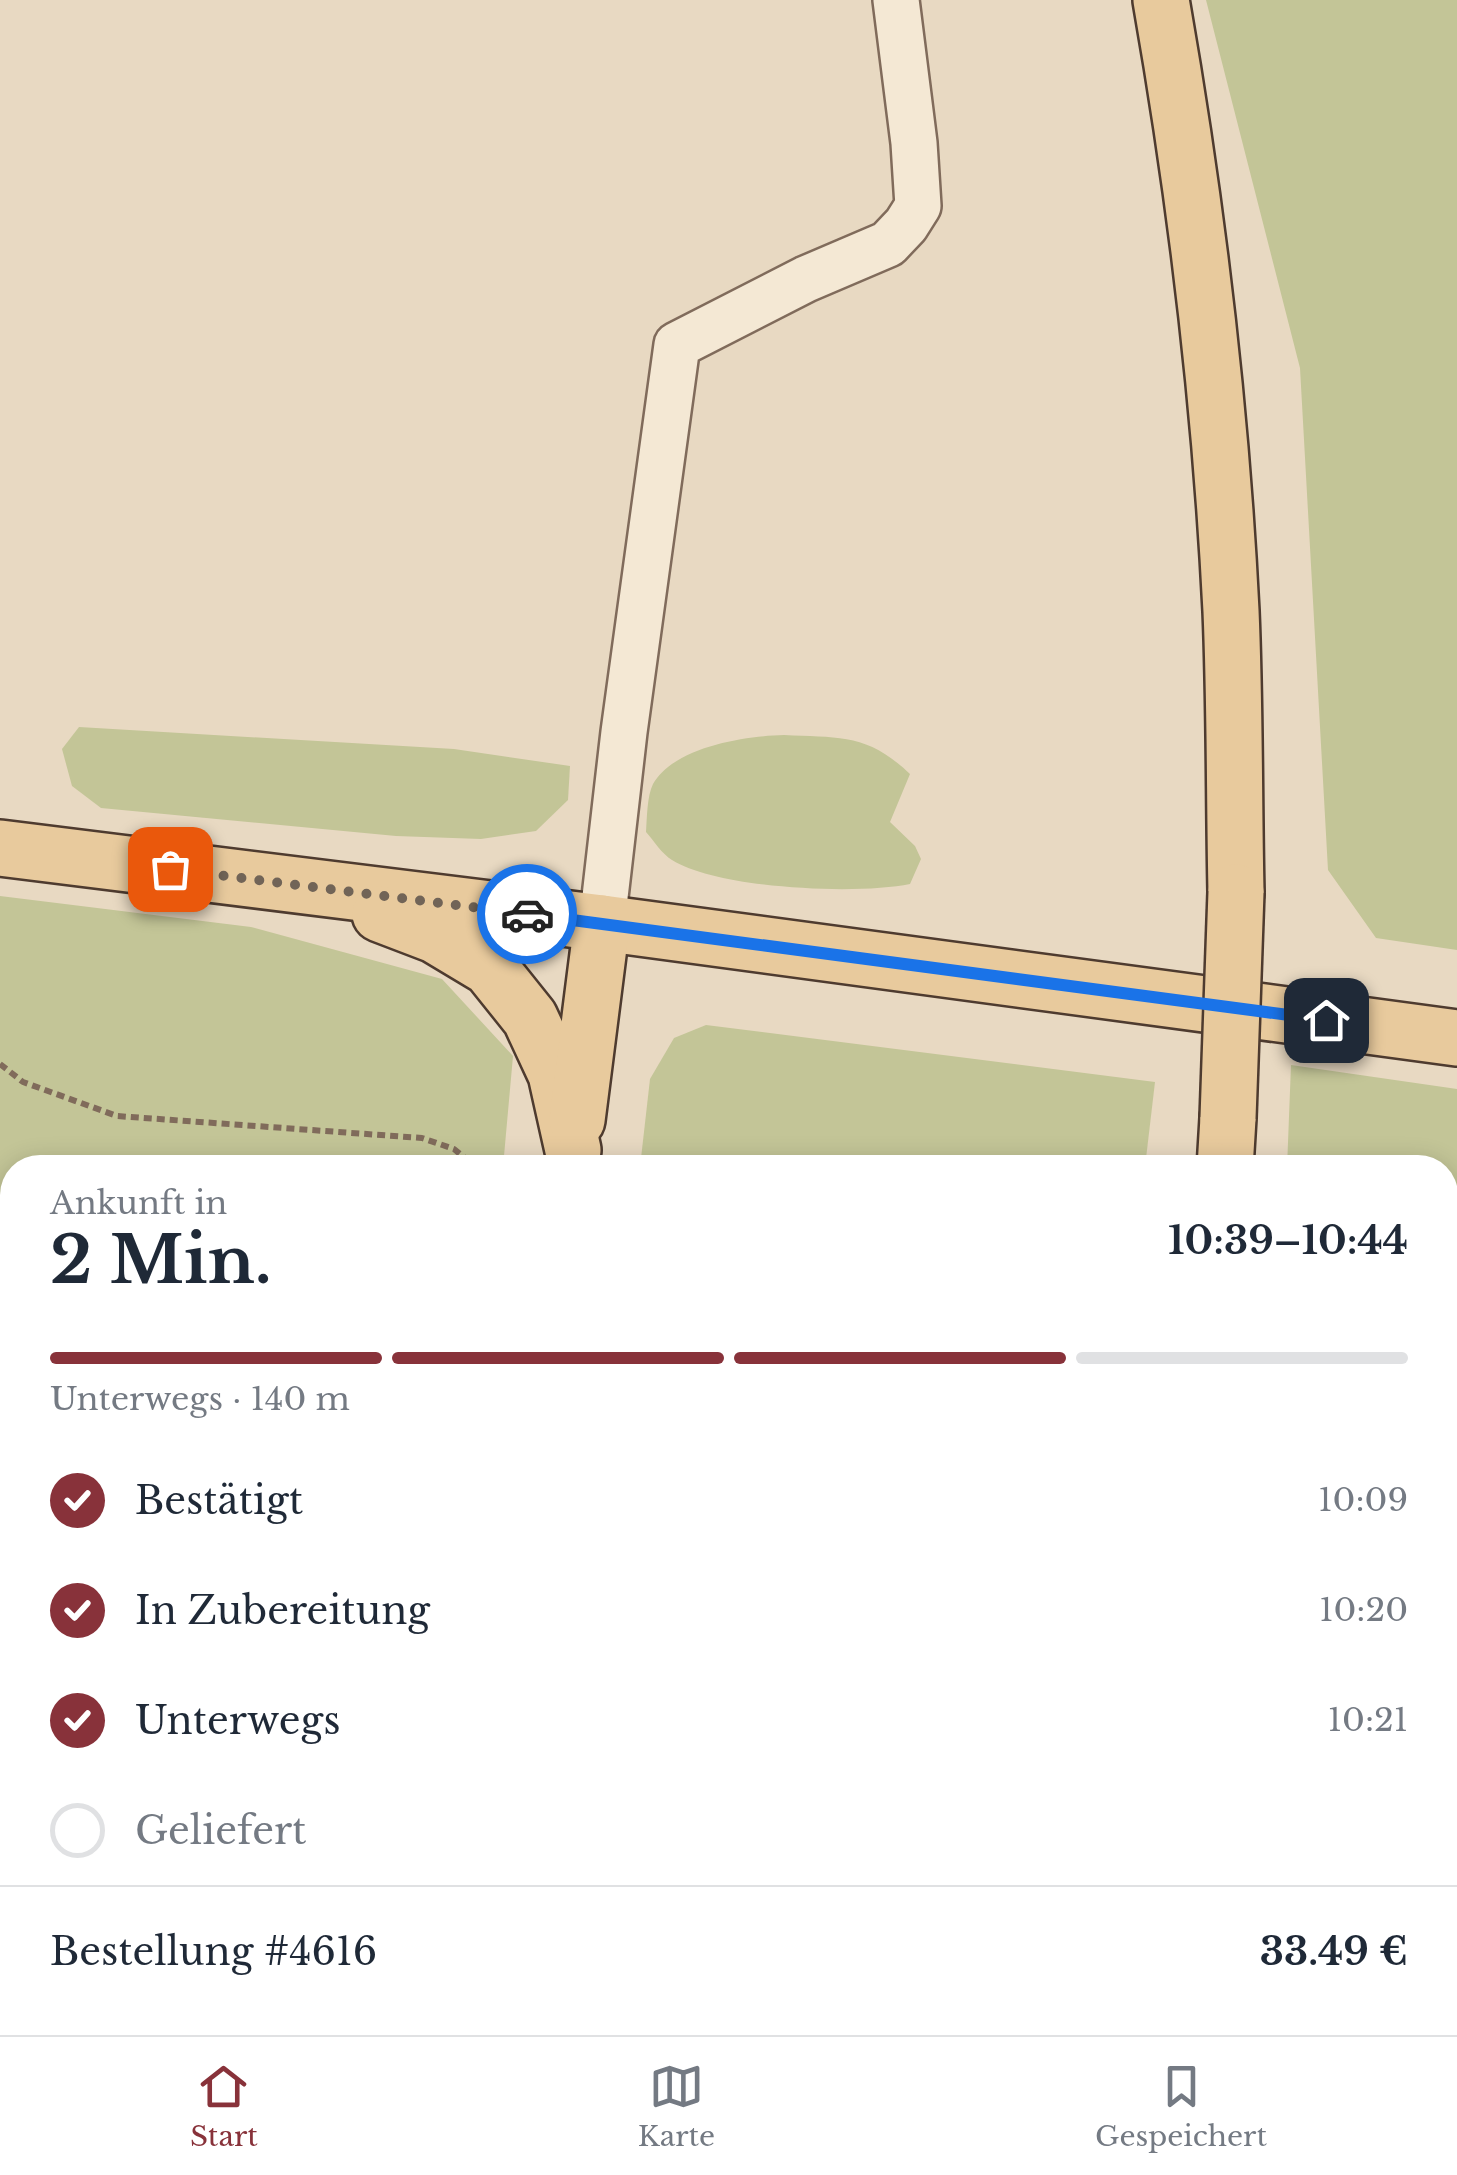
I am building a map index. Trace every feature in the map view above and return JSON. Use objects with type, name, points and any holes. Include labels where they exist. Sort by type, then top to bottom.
[{"type":"main road","points":[[1161,0],[1198,262],[1231,610],[1236,892],[1227,1143]]},
{"type":"main road","points":[[0,848],[602,923],[1457,1038]]},
{"type":"main road","points":[[320,890],[435,935],[490,968],[530,1018],[556,1074],[571,1155]]},
{"type":"main road","points":[[573,1155],[602,923]]},
{"type":"lane","points":[[602,923],[677,345],[806,279],[888,244],[906,225],[918,206],[896,0]]},
{"type":"path","points":[[0,1064],[22,1082],[117,1116],[422,1138],[461,1155]]},
{"type":"green space","points":[[1206,0],[1457,0],[1457,950],[1376,938],[1328,870],[1300,368]]},
{"type":"green space","points":[[79,727],[454,749],[570,766],[568,800],[536,831],[481,839],[396,836],[101,808],[72,786],[62,749]]},
{"type":"green space","points":[[784,735],[866,744],[910,774],[890,822],[915,846],[921,859],[910,884],[824,889],[754,883],[693,870],[661,851],[646,832],[648,801],[653,784],[663,771],[677,760],[712,746]]},
{"type":"green space","points":[[0,896],[251,927],[442,979],[513,1056],[504,1155],[0,1155]]},
{"type":"green space","points":[[706,1025],[1155,1082],[1146,1155],[641,1155],[650,1079],[674,1038]]},
{"type":"green space","points":[[1291,1065],[1457,1089],[1457,1155],[1288,1155]]},
{"type":"way so far","points":[[170,869],[527,914]]},
{"type":"route","points":[[527,914],[1326,1020]]}]
